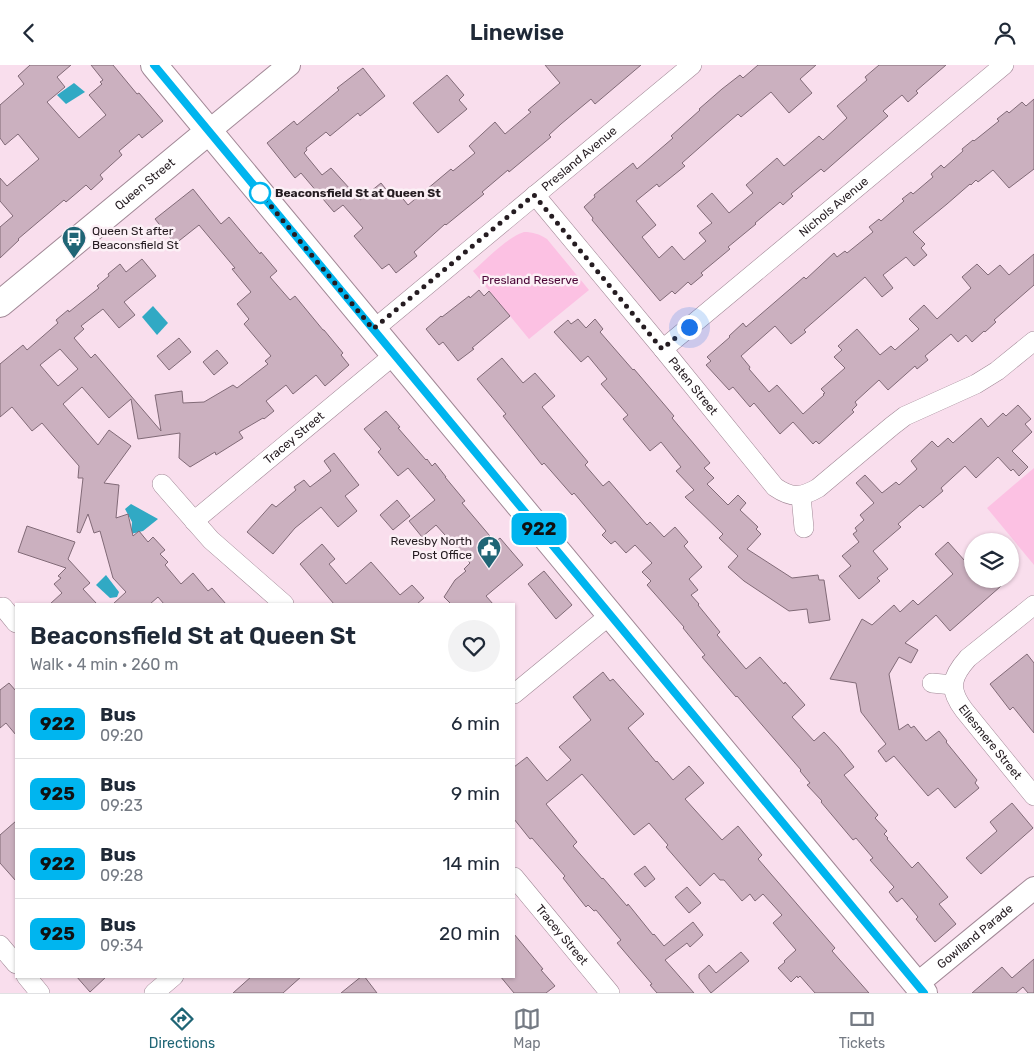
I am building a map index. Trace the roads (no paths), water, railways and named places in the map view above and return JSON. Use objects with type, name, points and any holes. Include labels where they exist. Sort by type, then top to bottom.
[{"type":"main road","points":[[154,65],[920,989]]},
{"type":"main road","name":"Queen Street","points":[[0,304],[209,131]]},
{"type":"street","name":"Queen Street","points":[[209,131],[289,65]]},
{"type":"street","name":"Presland Avenue","points":[[373,329],[692,65]]},
{"type":"street","name":"Nichols Avenue","points":[[662,349],[1004,65]]},
{"type":"street","name":"Paten Street","points":[[534,195],[775,487],[783,492],[801,496]]},
{"type":"street","points":[[804,528],[801,496],[818,488],[906,416],[976,384],[997,371],[1034,341]]},
{"type":"street","name":"Tracey Street","points":[[194,521],[394,355]]},
{"type":"street","points":[[162,484],[221,549],[283,603]]},
{"type":"street","points":[[932,683],[954,685],[958,671],[968,658],[1034,605]]},
{"type":"street","points":[[3,607],[15,622]]},
{"type":"street","points":[[515,693],[610,615]]},
{"type":"street","name":"Ellesmere Street","points":[[954,685],[954,695],[957,701],[1034,796]]},
{"type":"street","name":"Tracey Street","points":[[515,878],[610,993]]},
{"type":"street","name":"Gowlland Parade","points":[[920,989],[1034,888]]},
{"type":"street","points":[[0,945],[15,963]]},
{"type":"street","points":[[28,978],[40,993]]},
{"type":"street","points":[[154,993],[172,978]]},
{"type":"water","points":[[74,83],[85,92],[66,104],[57,95]]},
{"type":"water","points":[[153,306],[168,323],[157,335],[142,317]]},
{"type":"water","points":[[131,504],[158,519],[143,531],[131,534],[132,522],[125,509]]},
{"type":"water","points":[[106,575],[119,592],[117,597],[110,598],[96,585]]},
{"type":"place","name":"Beaconsfield St at Queen St","points":[[260,193]]},
{"type":"place","name":"Queen St after Beaconsfield St","points":[[74,259]]},
{"type":"place","name":"Revesby North Post Office","points":[[489,569]]},
{"type":"park label","name":"Presland Reserve","points":[[530,280]]}]
